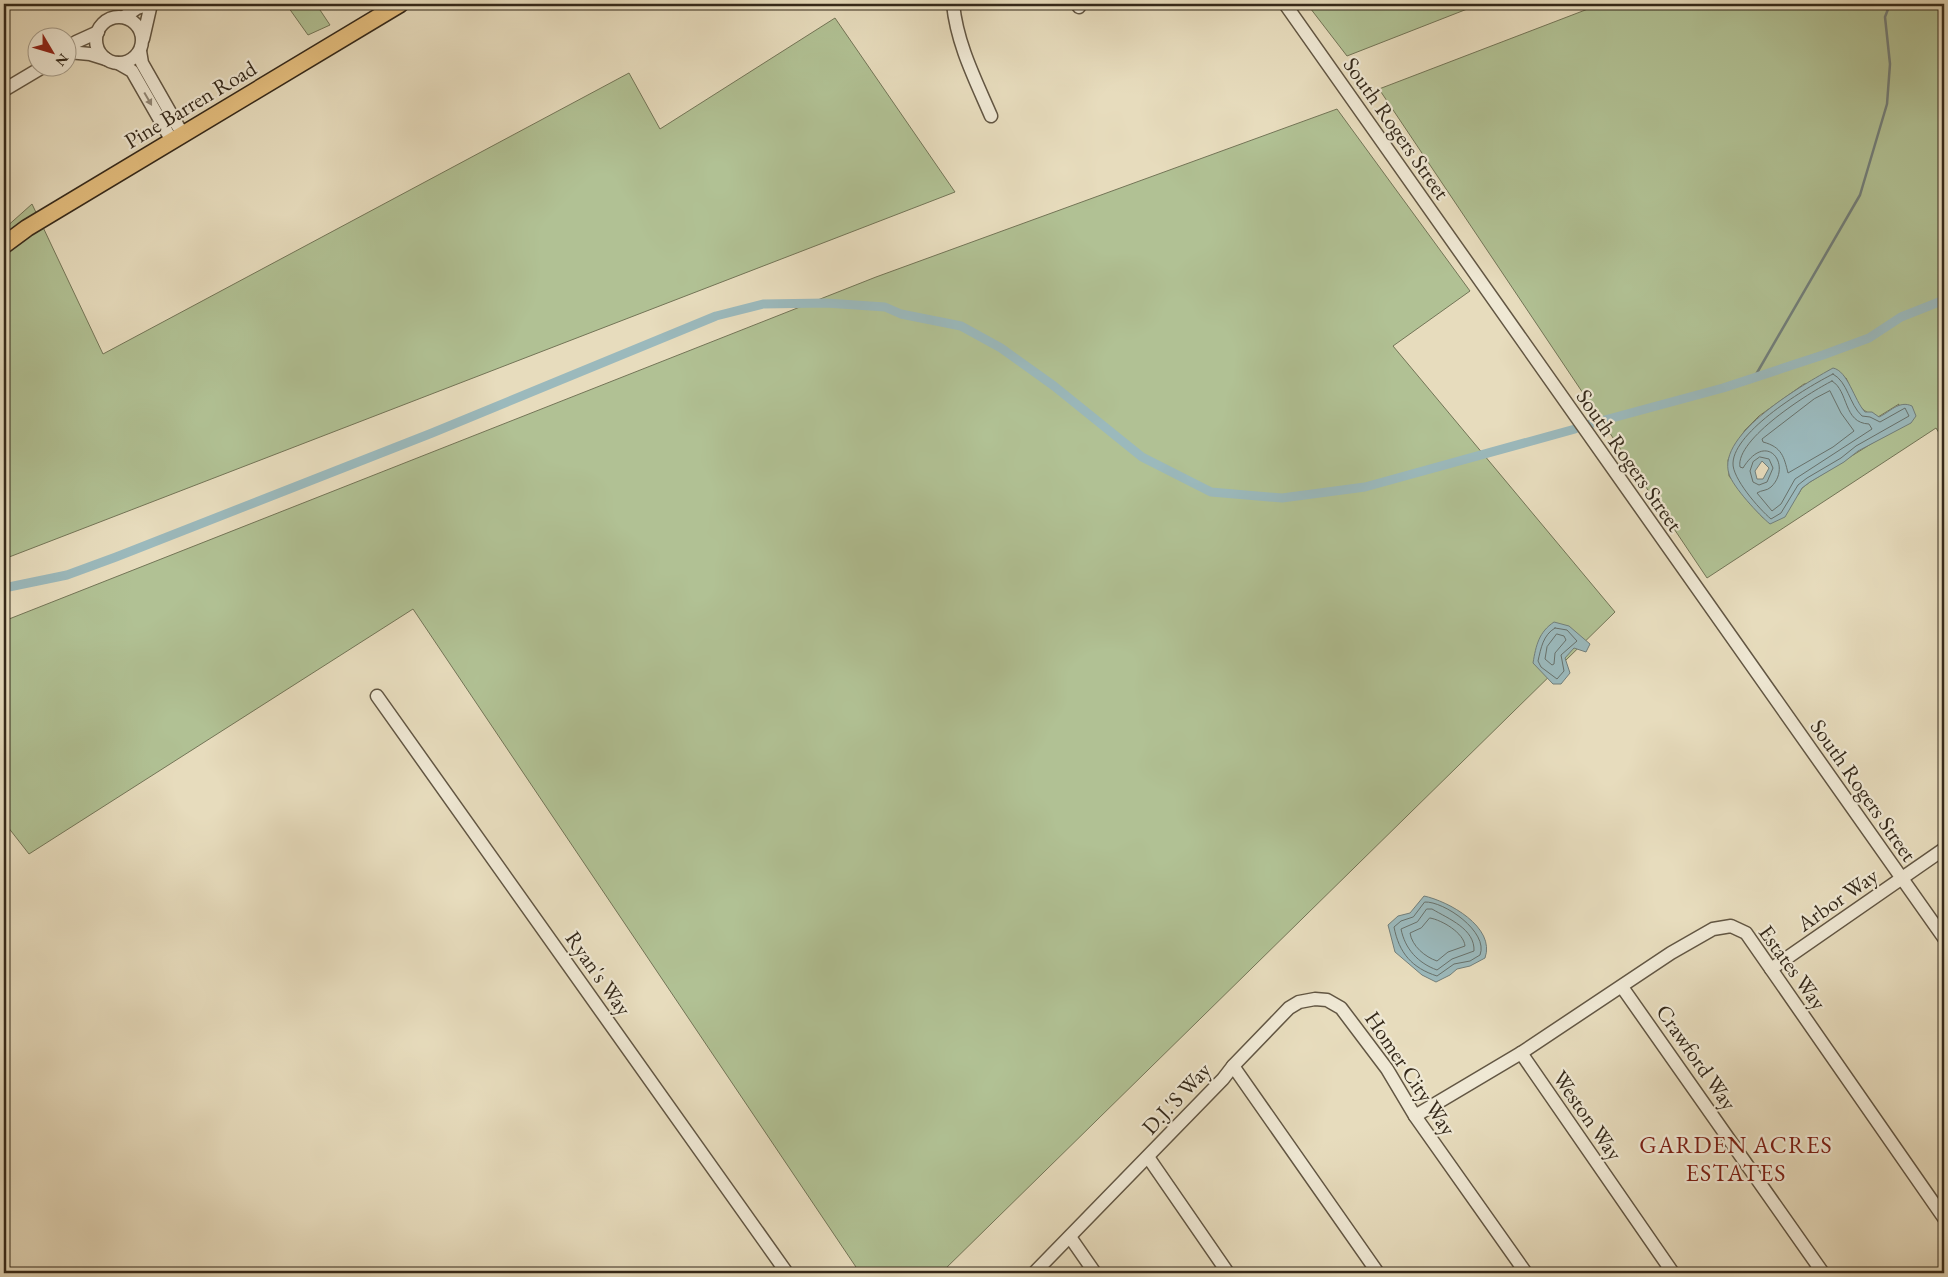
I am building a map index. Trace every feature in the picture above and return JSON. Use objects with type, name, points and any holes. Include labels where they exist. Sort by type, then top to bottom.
[{"type":"main road","name":"Pine Barren Road","points":[[4,245],[27,228],[392,6]]},
{"type":"street","points":[[151,4],[141,45],[130,60],[113,61],[97,48],[98,32],[104,22],[124,17],[137,8],[151,4]]},
{"type":"street","points":[[953,4],[956,29],[965,56],[991,116]]},
{"type":"street","name":"South Rogers Street","points":[[1285,4],[1944,938]]},
{"type":"street","points":[[124,17],[137,25],[142,63],[177,138]]},
{"type":"street","points":[[78,41],[98,32]]},
{"type":"street","points":[[78,52],[113,61],[132,71],[177,138]]},
{"type":"street","points":[[4,90],[28,75]]},
{"type":"street","name":"Ryan's Way","points":[[378,696],[787,1273]]},
{"type":"street","name":"Arbor Way","points":[[1771,969],[1944,849]]},
{"type":"street","name":"Estates Way","points":[[1416,1116],[1521,1053],[1671,953],[1720,926],[1730,926],[1746,933],[1944,1218]]},
{"type":"street","name":"Crawford Way","points":[[1622,987],[1823,1273]]},
{"type":"street","name":"Homer City Way","points":[[1233,1066],[1289,1008],[1306,1000],[1327,1000],[1341,1008],[1387,1069],[1416,1116],[1526,1273]]},
{"type":"street","name":"Weston Way","points":[[1521,1053],[1673,1273]]},
{"type":"street","name":"D.J.'S Way","points":[[1034,1273],[1148,1157],[1233,1066],[1378,1273]]},
{"type":"street","points":[[1148,1157],[1228,1273]]},
{"type":"street","points":[[1070,1237],[1095,1273]]},
{"type":"green space","points":[[286,4],[316,4],[330,25],[308,35]]},
{"type":"green space","points":[[1307,4],[1480,4],[1347,56]]},
{"type":"green space","points":[[1601,4],[1944,4],[1944,441],[1936,428],[1707,578],[1379,89]],"holes":[[[1846,378],[1857,402],[1870,414],[1878,417],[1899,404],[1882,437],[1810,482],[1802,488],[1798,495],[1763,518],[1729,476],[1728,460],[1736,444],[1745,430],[1759,416],[1804,384]]]},
{"type":"green space","points":[[835,18],[955,192],[4,559],[4,229],[32,204],[103,354],[629,73],[660,129]]},
{"type":"green space","points":[[1337,109],[1470,291],[1393,346],[1615,612],[941,1273],[860,1273],[413,609],[29,854],[4,822],[4,621],[876,277]]},
{"type":"water","points":[[1833,368],[1843,374],[1865,412],[1872,412],[1879,417],[1903,404],[1912,406],[1916,416],[1911,423],[1858,451],[1844,462],[1810,482],[1802,488],[1785,517],[1770,524],[1753,508],[1731,480],[1729,459],[1736,443],[1765,412]],"holes":[[[1762,461],[1769,468],[1763,479],[1757,479],[1755,471]]]},
{"type":"water","points":[[1554,622],[1569,626],[1590,644],[1586,652],[1574,648],[1565,658],[1570,673],[1561,684],[1553,684],[1533,663],[1539,640],[1545,630]]},
{"type":"water","points":[[1424,896],[1445,903],[1468,917],[1477,926],[1487,947],[1485,958],[1470,966],[1457,969],[1436,982],[1422,975],[1395,952],[1388,925],[1398,916],[1410,913]]},
{"type":"waterway","points":[[1754,378],[1860,195],[1887,104],[1890,64],[1885,17],[1890,4]]},
{"type":"waterway","points":[[1590,424],[1723,388],[1823,355],[1869,338],[1901,317],[1944,300]]},
{"type":"waterway","points":[[4,588],[67,575],[116,557],[432,433],[716,316],[763,304],[826,303],[885,307],[901,314],[961,326],[1001,348],[1054,386],[1142,457],[1211,492],[1282,498],[1365,487],[1575,429]]},
{"type":"district","name":"GARDEN ACRES ESTATES","points":[[1736,1159]]}]
